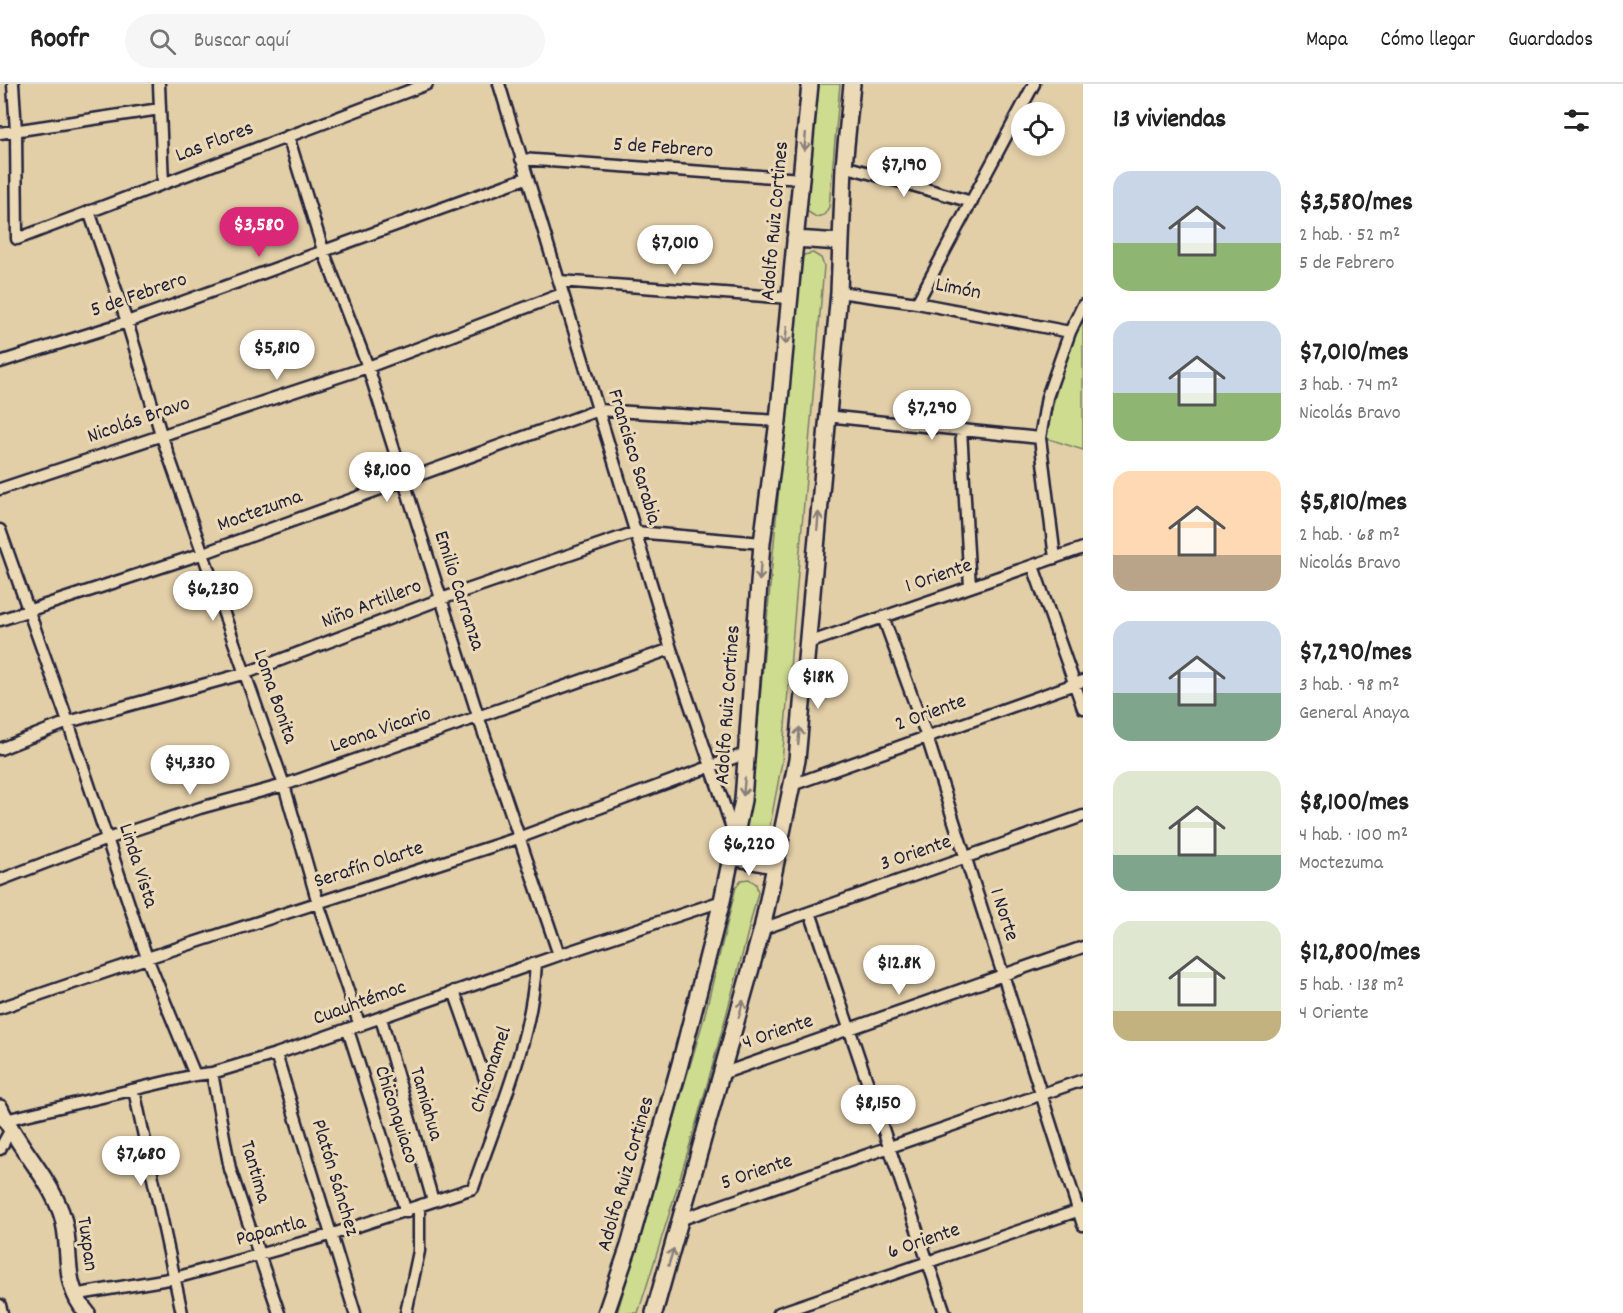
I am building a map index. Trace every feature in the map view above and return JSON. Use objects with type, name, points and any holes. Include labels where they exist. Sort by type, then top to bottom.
[{"type":"main road","name":"Adolfo Ruiz Cortines","points":[[606,1313],[632,1235],[722,902],[736,839],[747,753],[762,543],[778,421],[810,84]]},
{"type":"main road","points":[[654,1313],[724,1073],[762,928],[773,865],[792,785],[808,643],[826,416],[839,292],[844,166],[852,84]]},
{"type":"main road","points":[[795,239],[840,242]]},
{"type":"main road","points":[[732,856],[773,865]]},
{"type":"main road","name":"Tuxpan","points":[[5,1120],[53,1195],[62,1214],[74,1295],[87,1313]]},
{"type":"street","points":[[13,84],[16,131]]},
{"type":"street","points":[[159,84],[163,184]]},
{"type":"street","name":"Las Flores","points":[[16,131],[17,239],[427,84]]},
{"type":"street","name":"Francisco Sarabia","points":[[499,84],[671,649],[736,839]]},
{"type":"street","points":[[917,303],[1034,84]]},
{"type":"street","points":[[0,133],[160,109]]},
{"type":"street","name":"Emilio Carranza","points":[[288,136],[323,250],[368,367],[478,718],[559,955]]},
{"type":"street","name":"5 de Febrero","points":[[521,159],[802,178]]},
{"type":"street","points":[[844,166],[972,202]]},
{"type":"street","name":"5 de Febrero","points":[[0,362],[127,322],[526,178]]},
{"type":"street","name":"Loma Bonita","points":[[89,212],[127,322],[161,434],[284,785],[318,903],[360,1026]]},
{"type":"street","points":[[559,281],[790,298]]},
{"type":"street","name":"Limón","points":[[839,292],[917,303],[1070,332]]},
{"type":"street","name":"Nicolás Bravo","points":[[0,489],[368,367],[562,294]]},
{"type":"street","points":[[1055,558],[1040,438],[1047,397],[1070,332],[1083,305]]},
{"type":"street","name":"Moctezuma","points":[[0,620],[204,553],[598,410],[778,421]]},
{"type":"street","points":[[826,416],[1040,438]]},
{"type":"street","points":[[961,429],[970,587]]},
{"type":"street","name":"Linda Vista","points":[[0,530],[68,722],[147,958],[195,1075]]},
{"type":"street","name":"Niño Artillero","points":[[0,748],[68,722],[246,673],[441,599],[636,532],[762,543]]},
{"type":"street","name":"1 Oriente","points":[[808,643],[1083,548]]},
{"type":"street","points":[[1033,566],[1079,682],[1083,708]]},
{"type":"street","name":"1 Norte","points":[[883,617],[927,736],[1002,975],[1081,1210],[1083,1225]]},
{"type":"street","name":"Leona Vicario","points":[[0,880],[107,839],[200,807],[284,785],[671,649]]},
{"type":"street","name":"2 Oriente","points":[[792,785],[1079,682]]},
{"type":"street","name":"Serafín Olarte","points":[[0,1008],[518,838],[747,753]]},
{"type":"street","name":"3 Oriente","points":[[762,928],[1083,816]]},
{"type":"street","name":"Cuauhtémoc","points":[[5,1120],[195,1075],[212,1073],[276,1054],[559,955],[722,902]]},
{"type":"street","points":[[810,912],[945,1313]]},
{"type":"street","name":"4 Oriente","points":[[724,1073],[1083,947]]},
{"type":"street","name":"Chiconamel","points":[[473,1188],[528,1026],[535,994],[536,963]]},
{"type":"street","name":"Chiconamel","points":[[454,991],[487,1085]]},
{"type":"street","name":"Tamiahua","points":[[381,1018],[433,1201]]},
{"type":"street","name":"Chiconquiaco","points":[[348,1030],[406,1212]]},
{"type":"street","name":"Platón Sánchez","points":[[276,1054],[355,1313]]},
{"type":"street","name":"Tantima","points":[[212,1073],[230,1169],[279,1313]]},
{"type":"street","name":"5 Oriente","points":[[682,1220],[1083,1080]]},
{"type":"street","points":[[134,1090],[182,1313]]},
{"type":"street","points":[[0,1149],[5,1120]]},
{"type":"street","name":"Papantla","points":[[74,1295],[175,1278],[330,1235],[406,1212],[473,1188]]},
{"type":"street","points":[[406,1313],[419,1251],[419,1206]]},
{"type":"street","name":"6 Oriente","points":[[779,1313],[1081,1210]]},
{"type":"street","points":[[0,1305],[2,1313]]},
{"type":"green space","points":[[814,84],[840,84],[829,207],[824,215],[816,217],[805,210]]},
{"type":"green space","points":[[813,253],[821,258],[824,266],[782,762],[768,836],[765,841],[757,845],[746,839],[743,831],[753,777],[799,263],[804,255]]},
{"type":"green space","points":[[1083,318],[1083,450],[1046,438],[1060,377]]},
{"type":"green space","points":[[749,879],[756,884],[758,892],[717,1051],[671,1209],[638,1313],[617,1313],[704,1018],[736,887],[741,880]]}]
